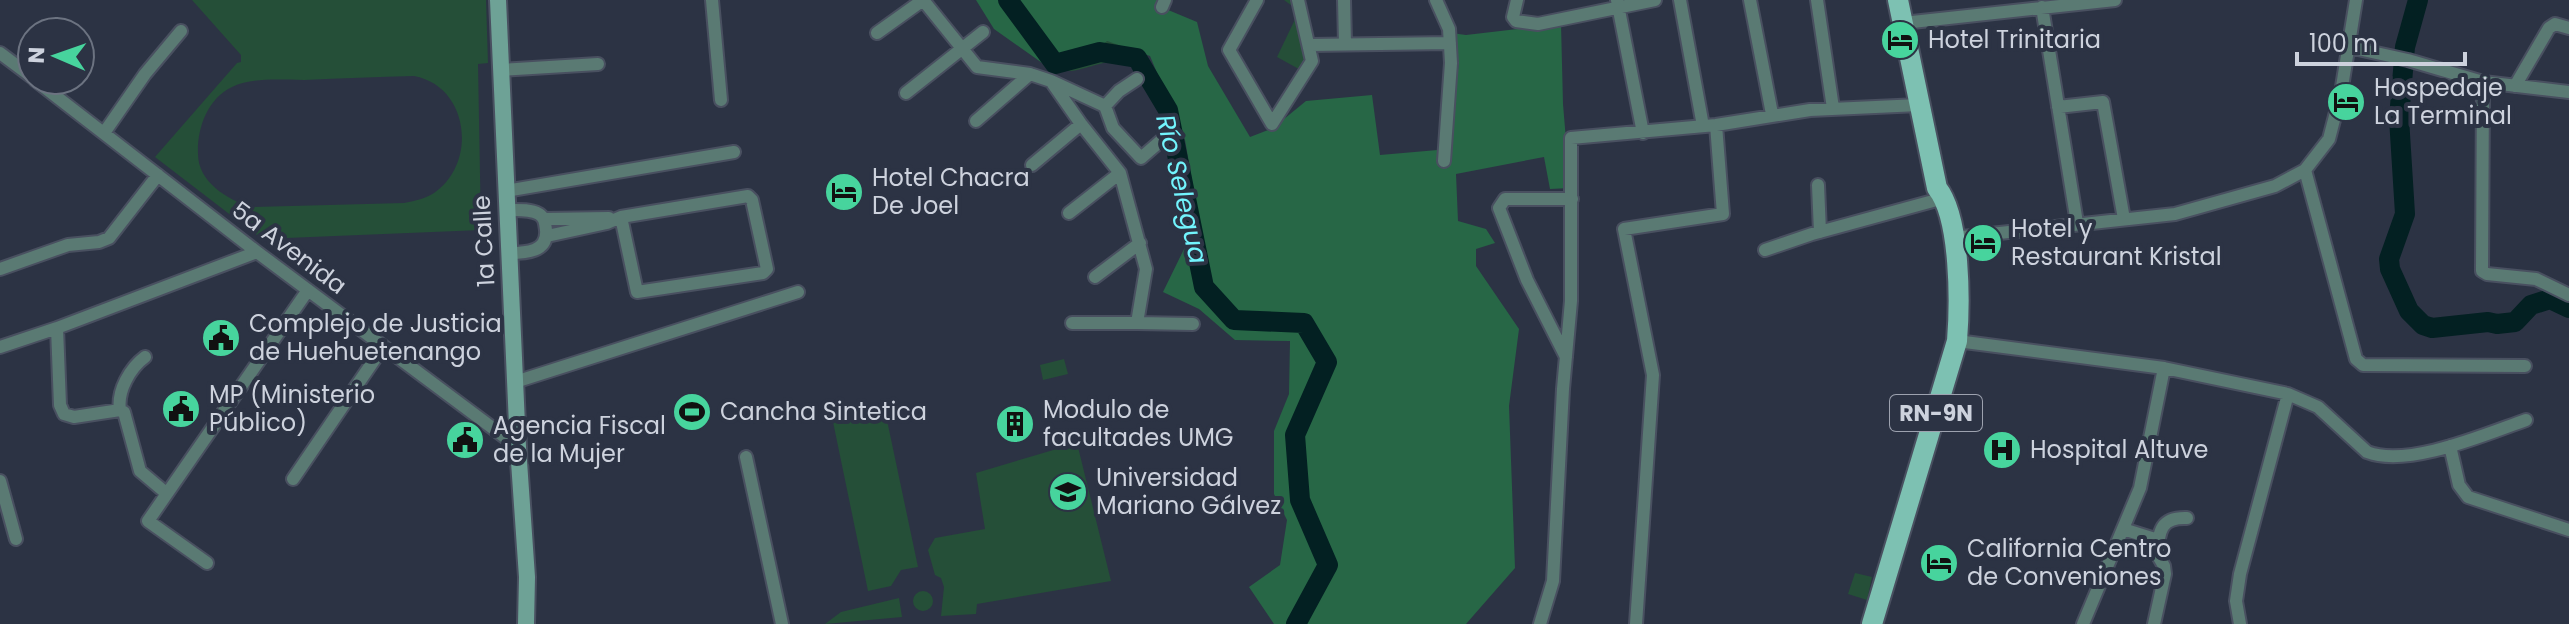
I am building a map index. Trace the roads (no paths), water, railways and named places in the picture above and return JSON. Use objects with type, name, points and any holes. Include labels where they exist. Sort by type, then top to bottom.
[{"type":"main road","name":"1a Calle","points":[[498,0],[518,447],[527,577],[526,624]]},
{"type":"main road","name":"RN-9N","points":[[1898,0],[1910,15],[1949,183],[1944,198]]},
{"type":"main road","name":"RN-9N","points":[[1872,624],[1957,341],[1959,280],[1953,238],[1944,198],[1937,188],[1919,105],[1910,15]]},
{"type":"street","points":[[712,0],[721,100]]},
{"type":"street","points":[[877,33],[923,0],[977,67],[1030,74],[1105,106],[1113,128],[1141,158],[1164,138]]},
{"type":"street","points":[[1257,0],[1229,50],[1271,124],[1311,63],[1310,45],[1298,0]]},
{"type":"street","points":[[1344,0],[1345,43]]},
{"type":"street","points":[[1436,0],[1449,29],[1450,43],[1444,161]]},
{"type":"street","points":[[1517,0],[1513,17],[1525,24],[1538,24],[1618,4],[1655,0]]},
{"type":"street","points":[[1636,624],[1653,375],[1624,229],[1723,214],[1710,125],[1680,0]]},
{"type":"street","points":[[1750,0],[1772,114]]},
{"type":"street","points":[[1817,0],[1833,108]]},
{"type":"street","points":[[1910,15],[2115,0]]},
{"type":"street","points":[[1953,238],[2175,214],[2275,186],[2305,170],[2329,139],[2341,93],[2356,0]]},
{"type":"street","points":[[1618,4],[1643,133]]},
{"type":"street","points":[[2042,7],[2077,223]]},
{"type":"street","points":[[2515,86],[2549,28],[2555,24],[2569,28]]},
{"type":"street","points":[[104,133],[145,74],[181,31]]},
{"type":"street","points":[[906,93],[983,32]]},
{"type":"street","points":[[1310,45],[1450,43]]},
{"type":"street","points":[[2349,47],[2483,82],[2569,92]]},
{"type":"street","name":"5a Avenida","points":[[0,53],[16,65]]},
{"type":"street","points":[[501,70],[598,64]]},
{"type":"street","points":[[976,121],[1030,74]]},
{"type":"street","points":[[1105,106],[1119,91],[1137,79]]},
{"type":"street","points":[[1051,81],[1120,173],[1146,269],[1137,323]]},
{"type":"street","points":[[2483,82],[2482,271],[2536,279],[2569,295]]},
{"type":"street","name":"5a Avenida","points":[[56,96],[257,252],[518,447]]},
{"type":"street","points":[[2058,107],[2103,102],[2124,219]]},
{"type":"street","points":[[1540,624],[1553,581],[1571,301],[1572,137],[1643,133],[1833,108],[1919,105]]},
{"type":"street","points":[[1032,165],[1081,124]]},
{"type":"street","points":[[506,191],[734,152]]},
{"type":"street","points":[[2305,170],[2356,359],[2363,365],[2525,366]]},
{"type":"street","points":[[1069,213],[1120,173]]},
{"type":"street","points":[[0,269],[68,245],[109,238],[158,175]]},
{"type":"street","points":[[1818,185],[1820,232]]},
{"type":"street","points":[[547,236],[607,223],[616,218],[748,196],[752,200],[767,269],[763,273],[637,292],[616,218]]},
{"type":"street","points":[[1765,250],[1944,198]]},
{"type":"street","points":[[1566,357],[1527,280],[1499,208],[1505,199],[1572,199]]},
{"type":"street","points":[[507,210],[533,212],[545,219],[616,218]]},
{"type":"street","points":[[509,253],[534,251],[545,242],[545,219]]},
{"type":"street","points":[[1095,277],[1140,243]]},
{"type":"street","points":[[0,347],[257,252]]},
{"type":"street","points":[[207,563],[148,521],[308,290]]},
{"type":"street","points":[[515,382],[798,292]]},
{"type":"street","points":[[1072,323],[1193,324]]},
{"type":"street","points":[[57,328],[60,405],[64,414],[74,417],[124,412],[140,471],[166,493]]},
{"type":"street","points":[[1957,341],[2164,368],[2288,394],[2318,407],[2367,452],[2376,455],[2427,452],[2526,420]]},
{"type":"street","points":[[293,479],[383,347]]},
{"type":"street","points":[[120,410],[120,396],[134,365],[145,357]]},
{"type":"street","points":[[2083,624],[2140,488],[2164,368]]},
{"type":"street","points":[[2240,624],[2236,601],[2240,574],[2288,394]]},
{"type":"street","points":[[2450,446],[2459,485],[2468,497],[2569,530]]},
{"type":"street","points":[[746,457],[782,624]]},
{"type":"street","points":[[0,481],[16,539]]},
{"type":"street","points":[[2154,624],[2165,574],[2157,554],[2158,540],[2164,524],[2173,518],[2187,518]]},
{"type":"street","points":[[2123,529],[2158,540]]},
{"type":"waterway","name":"Río Selegua","points":[[1008,0],[1055,64],[1100,52],[1137,58],[1168,110],[1204,287],[1234,320],[1304,323],[1327,362],[1295,435],[1300,500],[1328,565],[1296,624]]},
{"type":"waterway","name":"Río Selegua","points":[[2418,0],[2405,47],[2399,118],[2405,214],[2389,259],[2390,269],[2409,311],[2423,325],[2432,328],[2515,322],[2531,305],[2550,299],[2569,308]]},
{"type":"place","name":"Hotel Trinitaria","points":[[1900,40]]},
{"type":"place","name":"Hospedaje La Terminal","points":[[2346,102]]},
{"type":"place","name":"Hotel Chacra De Joel","points":[[844,192]]},
{"type":"place","name":"Hotel y Restaurant Kristal","points":[[1983,243]]},
{"type":"place","name":"Complejo de Justicia de Huehuetenango","points":[[221,338]]},
{"type":"place","name":"MP (Ministerio Público)","points":[[181,409]]},
{"type":"place","name":"Cancha Sintetica","points":[[692,412]]},
{"type":"place","name":"Modulo de facultades UMG","points":[[1015,424]]},
{"type":"place","name":"Agencia Fiscal de la Mujer","points":[[465,440]]},
{"type":"place","name":"Hospital Altuve","points":[[2002,450]]},
{"type":"place","name":"Universidad Mariano Gálvez","points":[[1068,492]]},
{"type":"place","name":"California Centro de Conveniones","points":[[1939,563]]}]
